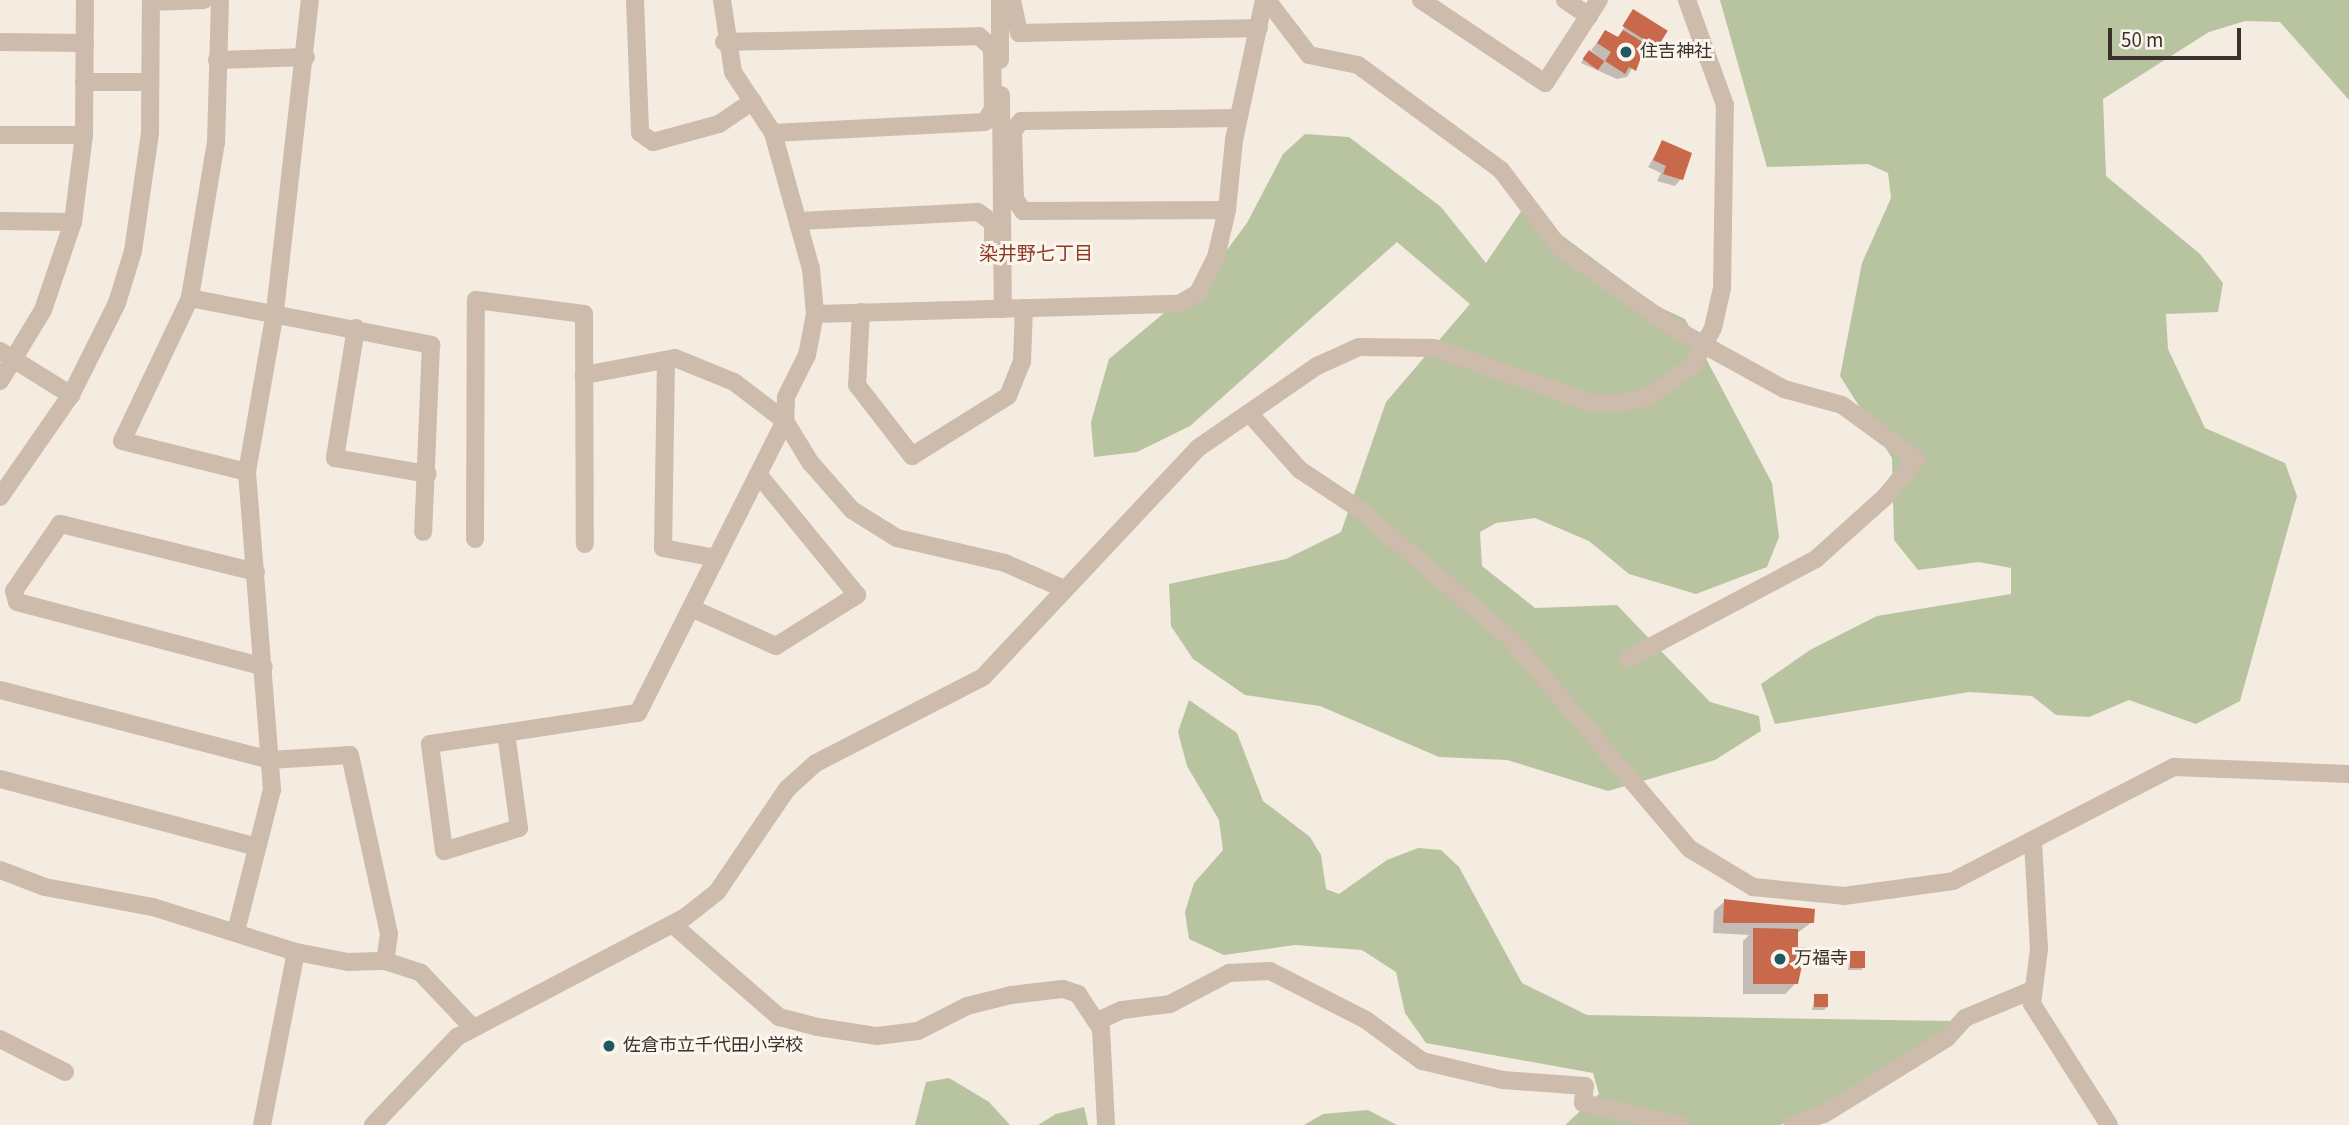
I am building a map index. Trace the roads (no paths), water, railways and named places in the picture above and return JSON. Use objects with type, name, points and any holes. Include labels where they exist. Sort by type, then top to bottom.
[{"type":"street","points":[[0,381],[7,356],[43,310],[73,222],[84,135],[85,0]]},
{"type":"street","points":[[0,497],[71,395],[117,303],[133,251],[143,202],[150,82],[151,1],[204,0]]},
{"type":"street","points":[[220,0],[216,142],[190,298],[122,440],[247,472]]},
{"type":"street","points":[[236,931],[272,790],[247,472],[275,311],[306,57],[310,0]]},
{"type":"street","points":[[635,0],[640,133],[653,142],[680,135],[719,124],[754,101]]},
{"type":"street","points":[[506,733],[519,828],[444,851],[430,744],[638,713],[785,421],[786,397],[807,355],[815,314],[799,221],[773,133],[733,72],[724,42],[722,0]]},
{"type":"street","points":[[998,309],[1000,0]]},
{"type":"street","points":[[1012,0],[1019,33],[1259,28]]},
{"type":"street","points":[[815,314],[1179,304],[1198,293],[1216,257],[1227,210],[1238,118],[1266,0]]},
{"type":"street","points":[[1266,0],[1309,55],[1358,65],[1501,170],[1560,247],[1706,346],[1784,389],[1843,405],[1916,459],[1885,497],[1816,559],[1629,658]]},
{"type":"street","points":[[1421,0],[1545,83],[1599,0]]},
{"type":"street","points":[[1565,0],[1589,16]]},
{"type":"street","points":[[373,1125],[472,1027],[672,925],[717,892],[787,789],[816,763],[983,677],[1198,448],[1317,366],[1369,345],[1434,348],[1592,402],[1619,404],[1671,383],[1706,346],[1722,288],[1725,105],[1687,0]]},
{"type":"street","points":[[724,42],[979,36],[992,48],[993,109],[985,122],[773,133]]},
{"type":"street","points":[[0,42],[85,43]]},
{"type":"street","points":[[217,60],[306,57]]},
{"type":"street","points":[[84,82],[150,82]]},
{"type":"street","points":[[1227,210],[1023,211],[1015,199],[1013,131],[1021,121],[1238,118]]},
{"type":"street","points":[[0,135],[84,135]]},
{"type":"street","points":[[799,221],[978,212],[993,223],[998,309]]},
{"type":"street","points":[[0,222],[73,222]]},
{"type":"street","points":[[190,298],[275,311],[431,345],[424,532]]},
{"type":"street","points":[[475,539],[477,300],[584,314],[585,544]]},
{"type":"street","points":[[861,312],[857,385],[912,456],[1008,396],[1022,362],[1024,308]]},
{"type":"street","points":[[356,328],[335,458],[428,474]]},
{"type":"street","points":[[7,356],[71,395]]},
{"type":"street","points":[[666,360],[663,548],[716,558]]},
{"type":"street","points":[[584,375],[666,360],[734,382],[785,421],[810,462],[852,510],[897,538],[1005,563],[1065,589]]},
{"type":"street","points":[[1249,413],[1300,470],[1356,507],[1511,639],[1655,813],[1721,872],[1753,887],[1800,896],[1916,890],[1952,881],[2033,842],[2174,767],[2349,774]]},
{"type":"street","points":[[691,608],[776,646],[857,594],[758,474]]},
{"type":"street","points":[[256,572],[60,524],[14,591],[17,602],[264,667]]},
{"type":"street","points":[[0,690],[270,760],[350,755],[389,934],[385,961]]},
{"type":"street","points":[[0,779],[257,847]]},
{"type":"street","points":[[2033,842],[2039,949],[2032,990],[2035,1015],[2109,1125]]},
{"type":"street","points":[[0,870],[46,887],[153,907],[296,952],[348,962],[385,961],[421,973],[472,1027]]},
{"type":"street","points":[[672,925],[779,1017],[818,1027],[877,1036],[918,1031],[967,1006],[1063,989],[1078,994],[1098,1021],[1106,1125]]},
{"type":"street","points":[[262,1125],[296,952]]},
{"type":"street","points":[[1098,1021],[1122,1010],[1170,1003],[1229,973],[1270,971],[1366,1020],[1422,1061],[1503,1080],[1585,1086],[1583,1102],[1680,1125]]},
{"type":"street","points":[[1793,1125],[1824,1114],[1936,1045],[1965,1018],[2032,990]]},
{"type":"street","points":[[0,1039],[65,1072]]},
{"type":"place","name":"住吉神社","points":[[1626,52]]},
{"type":"place","name":"万福寺","points":[[1780,959]]},
{"type":"place","name":"佐倉市立千代田小学校","points":[[609,1046]]},
{"type":"district","name":"染井野七丁目","points":[[1036,255]]}]
